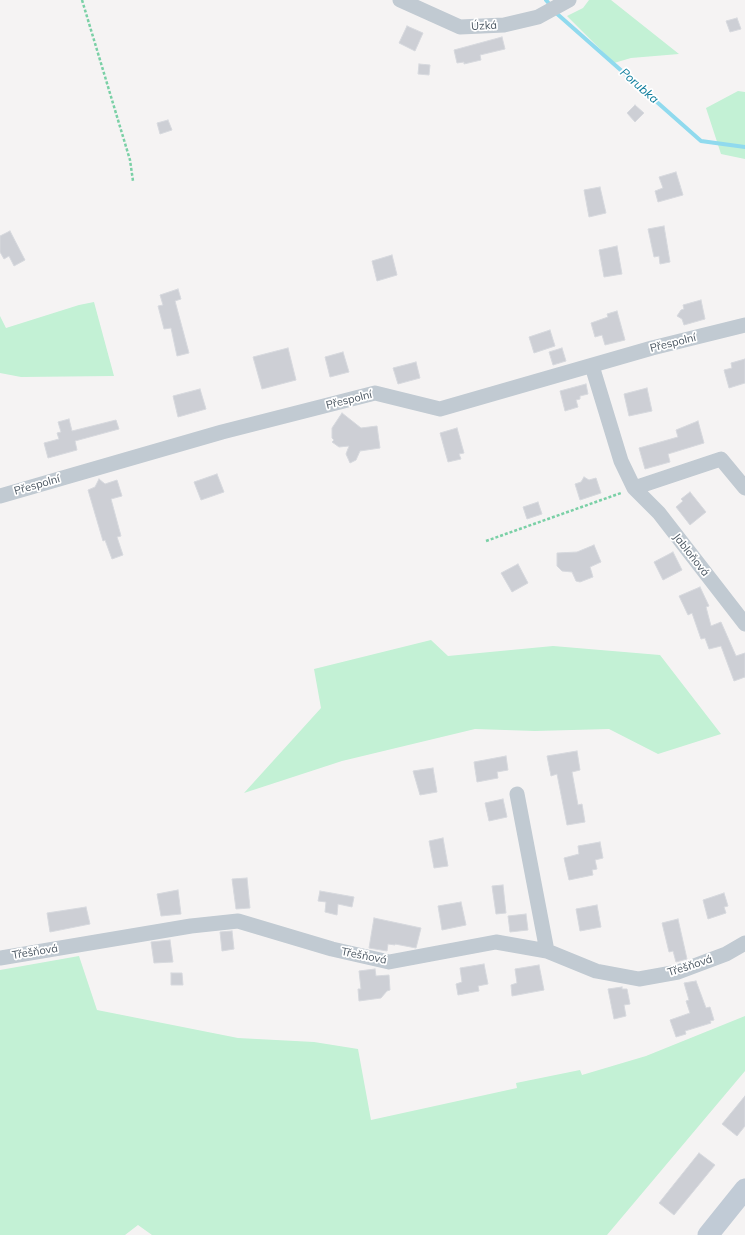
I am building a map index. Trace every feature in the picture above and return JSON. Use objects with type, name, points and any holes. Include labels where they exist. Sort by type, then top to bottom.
[{"type":"street","name":"Úzká","points":[[400,0],[460,27],[504,25],[538,17],[569,0]]},
{"type":"street","name":"Přespolní","points":[[0,496],[222,432],[376,393],[440,409],[652,348],[745,325]]},
{"type":"street","name":"Jabloňová","points":[[592,366],[621,461],[634,488],[659,513],[745,624]]},
{"type":"street","points":[[634,488],[721,459],[745,488]]},
{"type":"street","points":[[517,794],[547,951]]},
{"type":"street","name":"Třešňová","points":[[0,958],[190,926],[238,921],[332,949],[389,962],[496,942],[547,951],[596,971],[639,979],[678,972],[726,954],[745,944]]},
{"type":"street","points":[[708,1235],[745,1189]]},
{"type":"path","points":[[82,0],[130,160],[133,181]]},
{"type":"path","points":[[486,541],[634,488]]},
{"type":"green space","points":[[589,0],[611,0],[679,54],[631,58],[614,63],[567,16],[583,8]]},
{"type":"green space","points":[[738,91],[745,92],[745,159],[721,154],[706,108]]},
{"type":"green space","points":[[94,302],[114,376],[21,377],[0,373],[0,316],[6,328],[79,305]]},
{"type":"green space","points":[[431,640],[448,656],[553,646],[660,655],[721,734],[658,754],[609,729],[535,731],[475,729],[342,761],[244,793],[321,708],[314,669]]},
{"type":"green space","points":[[79,956],[97,1010],[238,1038],[314,1042],[358,1049],[371,1120],[517,1088],[516,1083],[580,1070],[582,1075],[646,1056],[745,1016],[745,1071],[607,1235],[152,1235],[138,1225],[125,1235],[0,1235],[0,970]]},
{"type":"building","points":[[737,18],[741,29],[730,32],[726,21]]},
{"type":"building","points":[[407,26],[423,33],[415,51],[399,43]]},
{"type":"building","points":[[502,37],[505,49],[480,55],[481,60],[464,64],[464,62],[457,63],[454,50]]},
{"type":"building","points":[[419,64],[430,65],[429,75],[418,74]]},
{"type":"building","points":[[635,105],[644,113],[635,122],[627,113]]},
{"type":"building","points":[[168,120],[172,130],[160,134],[157,123]]},
{"type":"building","points":[[676,172],[683,195],[658,202],[655,191],[663,188],[659,177]]},
{"type":"building","points":[[600,187],[606,213],[589,217],[584,190]]},
{"type":"building","points":[[664,226],[670,262],[660,264],[659,256],[654,257],[648,229]]},
{"type":"building","points":[[10,231],[25,260],[14,266],[9,256],[4,259],[0,252],[0,236]]},
{"type":"building","points":[[617,246],[622,274],[604,277],[599,250]]},
{"type":"building","points":[[392,255],[397,275],[377,281],[372,261]]},
{"type":"building","points":[[178,289],[181,299],[175,301],[189,353],[177,356],[171,328],[164,329],[158,306],[163,305],[160,295]]},
{"type":"building","points":[[701,300],[705,319],[684,325],[682,319],[677,316],[681,310],[684,309],[683,305]]},
{"type":"building","points":[[617,311],[625,340],[605,345],[602,335],[595,337],[591,323],[608,317],[607,314]]},
{"type":"building","points":[[550,330],[555,346],[534,353],[529,337]]},
{"type":"building","points":[[288,348],[296,380],[262,389],[253,357]]},
{"type":"building","points":[[562,348],[566,361],[553,365],[549,352]]},
{"type":"building","points":[[343,352],[349,372],[330,377],[325,357]]},
{"type":"building","points":[[745,359],[745,383],[729,388],[724,370],[732,368],[731,363]]},
{"type":"building","points":[[416,362],[420,378],[398,384],[393,368]]},
{"type":"building","points":[[586,384],[588,394],[580,396],[580,399],[576,400],[578,407],[565,411],[560,391]]},
{"type":"building","points":[[647,388],[652,411],[629,416],[624,394]]},
{"type":"building","points":[[200,389],[206,409],[178,417],[173,396]]},
{"type":"building","points":[[342,413],[361,428],[377,426],[380,448],[360,451],[356,460],[350,463],[346,454],[349,446],[339,447],[332,442],[334,440],[332,438],[332,428]]},
{"type":"building","points":[[69,419],[72,431],[116,420],[119,429],[75,441],[77,450],[48,458],[44,443],[59,439],[57,433],[61,432],[58,422]]},
{"type":"building","points":[[698,421],[704,443],[668,454],[670,462],[645,469],[639,448],[678,437],[676,430]]},
{"type":"building","points":[[457,428],[464,453],[459,454],[461,459],[448,462],[440,433]]},
{"type":"building","points":[[217,474],[224,492],[201,500],[194,482]]},
{"type":"building","points":[[584,477],[589,480],[596,478],[601,493],[580,500],[575,484],[581,482]]},
{"type":"building","points":[[99,479],[105,484],[117,480],[122,496],[111,499],[121,536],[117,537],[123,555],[112,559],[105,540],[103,541],[88,490],[95,487]]},
{"type":"building","points":[[690,492],[706,512],[690,525],[676,507],[683,501],[681,499]]},
{"type":"building","points":[[538,502],[542,514],[527,519],[523,507]]},
{"type":"building","points":[[594,545],[601,562],[590,567],[593,577],[580,582],[576,581],[572,572],[562,571],[557,566],[557,553],[577,552]]},
{"type":"building","points":[[673,552],[682,570],[663,580],[654,562]]},
{"type":"building","points":[[518,564],[528,583],[512,592],[501,573]]},
{"type":"building","points":[[700,587],[709,606],[706,607],[711,626],[721,622],[736,656],[745,653],[745,677],[734,681],[721,646],[709,649],[705,638],[701,639],[692,613],[688,615],[679,596]]},
{"type":"building","points":[[577,751],[580,770],[572,772],[578,805],[582,804],[585,822],[567,825],[557,774],[551,776],[547,756]]},
{"type":"building","points":[[506,756],[508,770],[497,772],[498,778],[477,782],[474,762]]},
{"type":"building","points":[[433,768],[437,792],[420,795],[413,771]]},
{"type":"building","points":[[503,799],[507,817],[489,821],[485,803]]},
{"type":"building","points":[[443,838],[448,866],[434,868],[429,841]]},
{"type":"building","points":[[600,842],[603,858],[595,860],[597,869],[592,870],[593,875],[569,880],[564,858],[579,854],[578,846]]},
{"type":"building","points":[[247,878],[250,908],[236,909],[232,879]]},
{"type":"building","points":[[503,885],[506,913],[496,914],[492,886]]},
{"type":"building","points":[[178,890],[181,914],[161,916],[157,894]]},
{"type":"building","points":[[320,891],[354,897],[352,907],[338,904],[337,915],[325,912],[326,902],[318,901]]},
{"type":"building","points":[[724,893],[728,906],[724,907],[726,913],[708,919],[703,900]]},
{"type":"building","points":[[461,902],[466,925],[442,930],[438,906]]},
{"type":"building","points":[[597,905],[601,927],[580,931],[576,909]]},
{"type":"building","points":[[86,907],[90,924],[50,932],[47,913]]},
{"type":"building","points":[[526,914],[528,930],[510,932],[508,916]]},
{"type":"building","points":[[374,918],[421,928],[416,948],[388,944],[387,951],[369,948]]},
{"type":"building","points":[[678,919],[687,959],[676,962],[673,951],[669,952],[662,923]]},
{"type":"building","points":[[232,931],[234,949],[222,951],[220,932]]},
{"type":"building","points":[[170,940],[173,962],[154,963],[151,942]]},
{"type":"building","points":[[484,964],[488,984],[478,986],[479,991],[458,995],[456,984],[462,982],[460,968]]},
{"type":"building","points":[[539,965],[544,990],[512,996],[511,985],[517,983],[515,969]]},
{"type":"building","points":[[375,969],[376,976],[389,975],[390,990],[387,991],[381,998],[359,1001],[358,989],[361,989],[359,971]]},
{"type":"building","points":[[171,973],[182,973],[183,985],[171,985]]},
{"type":"building","points":[[696,981],[706,1008],[710,1007],[714,1020],[710,1021],[711,1023],[685,1031],[686,1034],[676,1037],[670,1020],[690,1013],[686,1001],[689,1000],[684,983]]},
{"type":"building","points":[[622,987],[622,989],[627,989],[630,1004],[624,1005],[626,1016],[614,1019],[608,989]]},
{"type":"building","points":[[745,1096],[745,1126],[737,1136],[722,1124]]},
{"type":"building","points":[[699,1153],[715,1165],[674,1215],[659,1203]]},
{"type":"waterway","name":"Porubka","points":[[546,0],[551,6]]},
{"type":"waterway","name":"Porubka","points":[[555,12],[701,141],[745,147]]}]
